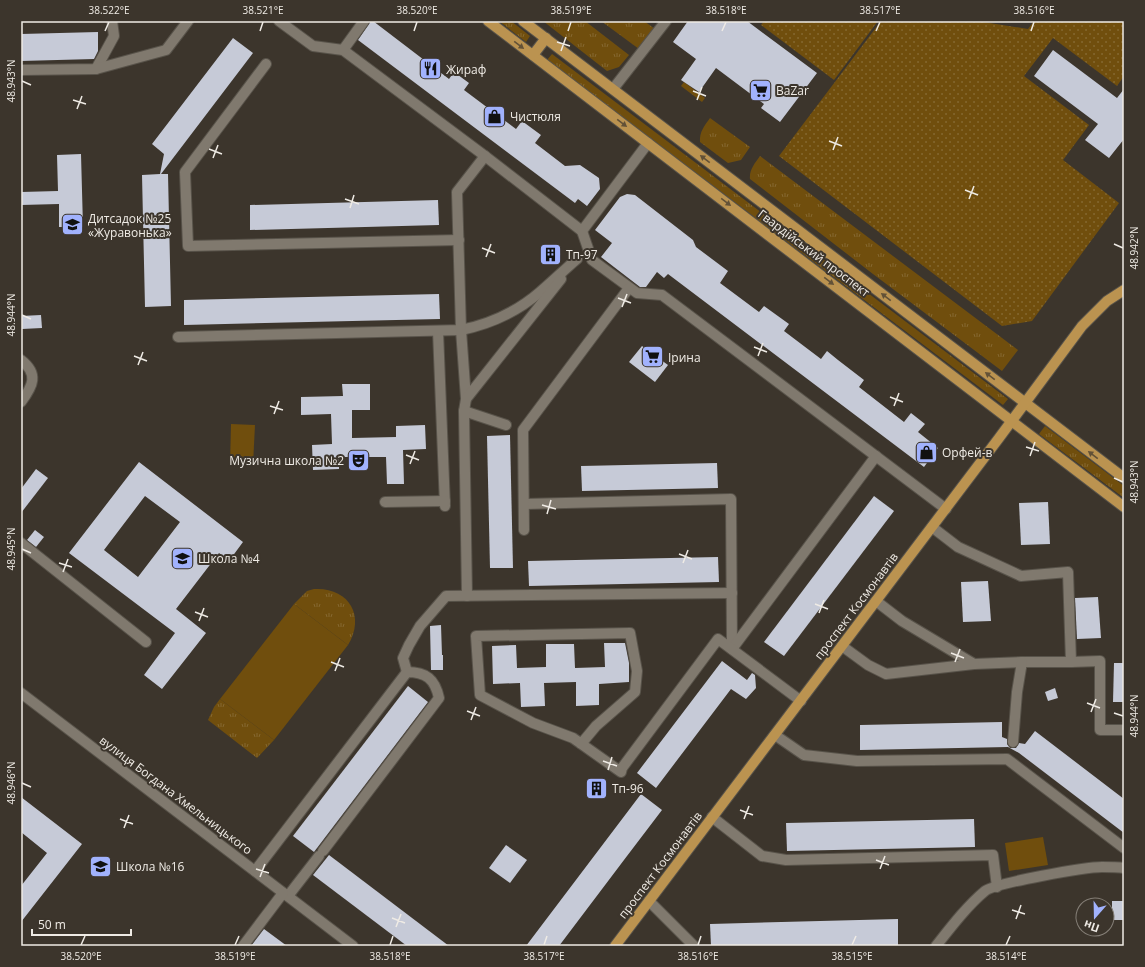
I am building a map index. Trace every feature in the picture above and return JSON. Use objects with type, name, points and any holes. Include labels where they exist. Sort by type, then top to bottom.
[{"type":"main road","name":"Гвардійський проспект","points":[[488,21],[1124,507]]},
{"type":"main road","name":"Гвардійський проспект","points":[[524,21],[1124,478]]},
{"type":"main road","points":[[532,55],[546,38]]},
{"type":"main road","name":"проспект Космонавтів","points":[[615,946],[932,528],[1082,326],[1107,301],[1124,290]]},
{"type":"street","points":[[96,69],[114,36],[112,21]]},
{"type":"street","points":[[21,70],[96,69],[166,50],[188,21]]},
{"type":"street","points":[[280,21],[314,46],[343,50],[485,156],[582,231],[592,260],[637,293],[662,295],[946,509]]},
{"type":"street","points":[[343,50],[364,21]]},
{"type":"street","points":[[613,89],[666,21]]},
{"type":"street","points":[[266,64],[185,172],[188,246],[459,240]]},
{"type":"street","points":[[582,231],[648,143]]},
{"type":"street","points":[[467,596],[464,411],[466,399],[461,330],[457,192],[485,156]]},
{"type":"street","points":[[466,399],[587,246]]},
{"type":"street","points":[[178,337],[461,330],[481,326],[509,314],[540,292],[555,277],[577,259]]},
{"type":"street","points":[[524,530],[524,504],[514,428],[630,288]]},
{"type":"street","points":[[385,502],[445,504],[438,331]]},
{"type":"street","points":[[21,360],[29,366],[33,379],[28,393],[21,402]]},
{"type":"street","points":[[464,411],[514,428]]},
{"type":"street","points":[[732,649],[876,456]]},
{"type":"street","points":[[524,504],[731,500],[732,649]]},
{"type":"street","points":[[932,528],[958,547],[1021,576],[1068,572],[1071,662]]},
{"type":"street","points":[[21,543],[146,642]]},
{"type":"street","points":[[407,672],[403,658],[420,626],[446,596],[732,593]]},
{"type":"street","points":[[876,602],[902,621],[974,664]]},
{"type":"street","points":[[581,744],[596,726],[635,692],[637,672],[630,633],[476,636],[480,695],[533,723],[573,738],[581,744],[621,772],[622,768],[718,639],[801,701]]},
{"type":"street","points":[[842,646],[868,665],[886,674],[974,664],[1100,661],[1100,730],[1124,730]]},
{"type":"street","points":[[1007,759],[1012,745],[1017,692],[1022,662]]},
{"type":"street","points":[[243,946],[321,853],[439,698],[437,689],[429,678],[416,672],[407,672]]},
{"type":"street","points":[[255,871],[407,672]]},
{"type":"street","name":"вулиця Богдана Хмельницького","points":[[22,697],[353,946]]},
{"type":"street","points":[[775,735],[804,755],[857,761],[1007,759],[1124,848]]},
{"type":"street","points":[[712,817],[762,856],[786,860],[993,856],[997,887]]},
{"type":"street","points":[[936,946],[954,923],[987,890],[1009,883],[1094,868],[1124,868]]},
{"type":"street","points":[[649,901],[694,946]]},
{"type":"green space","points":[[499,21],[511,21],[530,36],[526,42]]},
{"type":"green space","points":[[543,21],[585,21],[629,55],[619,67],[607,71]]},
{"type":"green space","points":[[601,21],[644,21],[655,29],[639,49]]},
{"type":"green space","points":[[764,21],[878,21],[834,80],[761,25]]},
{"type":"green space","points":[[881,21],[977,21],[1028,29],[1034,21],[1124,21],[1124,76],[1117,86],[1053,38],[1024,76],[1089,125],[1063,160],[1119,203],[1032,321],[1002,326],[779,156]]},
{"type":"green space","points":[[552,54],[1008,399],[1003,405],[547,60]]},
{"type":"green space","points":[[684,82],[705,98],[702,102],[681,86]]},
{"type":"green space","points":[[710,118],[750,147],[741,160],[728,163],[700,142],[701,132]]},
{"type":"green space","points":[[760,156],[1018,350],[1002,371],[750,179],[751,170]]},
{"type":"green space","points":[[231,424],[255,425],[253,465],[230,465]]},
{"type":"green space","points":[[1045,426],[1124,486],[1124,498],[1039,434]]},
{"type":"green space","points":[[314,589],[336,593],[344,598],[350,605],[354,614],[355,623],[353,634],[348,645],[294,604],[307,591]]},
{"type":"green space","points":[[294,604],[348,645],[274,740],[220,699]]},
{"type":"green space","points":[[220,699],[274,740],[257,758],[208,720],[214,707]]},
{"type":"green space","points":[[1043,837],[1048,865],[1009,871],[1005,843]]},
{"type":"building","points":[[371,21],[449,79],[454,72],[469,83],[464,90],[516,129],[522,121],[541,135],[535,143],[565,166],[580,165],[599,178],[600,189],[587,206],[578,199],[575,203],[358,40]]},
{"type":"building","points":[[688,21],[747,21],[817,73],[780,122],[761,108],[764,104],[716,68],[699,92],[681,80],[696,59],[673,42]]},
{"type":"building","points":[[98,32],[98,51],[94,59],[21,61],[21,34]]},
{"type":"building","points":[[233,38],[253,53],[161,174],[168,174],[171,306],[145,307],[142,175],[160,174],[164,154],[152,144]]},
{"type":"building","points":[[1053,50],[1117,98],[1124,89],[1124,139],[1109,158],[1085,140],[1098,124],[1034,76]]},
{"type":"building","points":[[81,154],[83,227],[59,227],[59,204],[21,205],[21,192],[58,191],[57,155]]},
{"type":"building","points":[[627,194],[635,195],[693,240],[696,247],[728,271],[720,283],[759,312],[764,306],[789,324],[784,331],[821,359],[827,351],[864,380],[859,387],[904,422],[911,413],[925,424],[918,432],[938,448],[924,467],[668,274],[664,278],[657,272],[646,287],[640,287],[601,257],[612,243],[595,230],[620,197]]},
{"type":"building","points":[[438,200],[439,225],[250,230],[250,205]]},
{"type":"building","name":"Тп-97","points":[[549,245],[561,254],[554,264],[542,255]]},
{"type":"building","points":[[439,294],[440,319],[184,325],[184,300]]},
{"type":"building","points":[[41,315],[42,328],[22,329],[21,316]]},
{"type":"building","points":[[642,346],[668,365],[655,382],[629,362]]},
{"type":"building","points":[[342,384],[370,384],[370,410],[352,410],[352,438],[396,437],[396,426],[425,425],[426,449],[403,450],[404,484],[387,484],[386,457],[339,457],[339,469],[313,470],[312,445],[332,444],[331,414],[301,415],[301,397],[343,396]]},
{"type":"building","points":[[510,435],[513,568],[490,568],[487,436]]},
{"type":"building","points":[[139,462],[243,542],[229,561],[219,553],[176,609],[206,633],[162,689],[144,675],[175,633],[69,553]],"holes":[[[145,496],[180,522],[138,577],[104,550]]]},
{"type":"building","points":[[717,463],[718,488],[582,491],[581,466]]},
{"type":"building","points":[[36,469],[48,478],[21,513],[21,489]]},
{"type":"building","points":[[874,496],[894,511],[784,656],[764,642]]},
{"type":"building","points":[[1048,502],[1050,544],[1021,545],[1019,503]]},
{"type":"building","points":[[35,530],[44,537],[36,547],[27,540]]},
{"type":"building","points":[[718,557],[719,582],[529,586],[528,561]]},
{"type":"building","points":[[988,581],[991,621],[963,622],[961,582]]},
{"type":"building","points":[[1098,597],[1101,638],[1077,639],[1075,598]]},
{"type":"building","points":[[441,625],[443,670],[431,670],[430,626]]},
{"type":"building","points":[[604,643],[625,643],[629,663],[629,682],[599,684],[599,705],[576,706],[576,682],[544,683],[545,706],[521,707],[520,683],[493,684],[492,646],[516,645],[517,668],[546,667],[546,644],[574,644],[575,668],[605,667]]},
{"type":"building","points":[[722,661],[747,680],[752,673],[755,675],[756,688],[746,699],[731,689],[656,788],[637,773]]},
{"type":"building","points":[[1114,663],[1124,663],[1124,702],[1113,702]]},
{"type":"building","points":[[408,686],[428,702],[314,852],[293,836]]},
{"type":"building","points":[[1055,688],[1058,698],[1048,701],[1045,692]]},
{"type":"building","points":[[1002,722],[1002,737],[1007,739],[1007,744],[1010,748],[1016,748],[1019,743],[1025,744],[1035,731],[1124,799],[1124,833],[1019,753],[1008,747],[860,750],[860,725]]},
{"type":"building","name":"Тп-96","points":[[596,779],[605,786],[597,798],[587,790]]},
{"type":"building","points":[[641,794],[662,810],[559,946],[526,946]]},
{"type":"building","points":[[21,797],[82,844],[21,922],[21,886],[47,853],[21,832]]},
{"type":"building","points":[[974,819],[975,847],[787,851],[786,823]]},
{"type":"building","points":[[506,845],[527,860],[510,883],[489,868]]},
{"type":"building","points":[[329,855],[449,946],[407,946],[313,875]]},
{"type":"building","points":[[1115,901],[1123,901],[1123,920],[1115,920]]},
{"type":"building","points":[[898,919],[898,946],[711,946],[710,924]]},
{"type":"building","points":[[264,929],[287,946],[251,946]]},
{"type":"place","name":"Жираф","points":[[430,69]]},
{"type":"place","name":"BaZar","points":[[761,90]]},
{"type":"place","name":"Чистюля","points":[[495,116]]},
{"type":"place","name":"Дитсадок №25 «Журавонька»","points":[[72,225]]},
{"type":"place","name":"Тп-97","points":[[551,254]]},
{"type":"place","name":"Ірина","points":[[653,357]]},
{"type":"place","name":"Орфей-в","points":[[926,452]]},
{"type":"place","name":"Музична школа №2","points":[[359,460]]},
{"type":"place","name":"Школа №4","points":[[182,558]]},
{"type":"place","name":"Тп-96","points":[[596,788]]},
{"type":"place","name":"Школа №16","points":[[101,866]]}]
